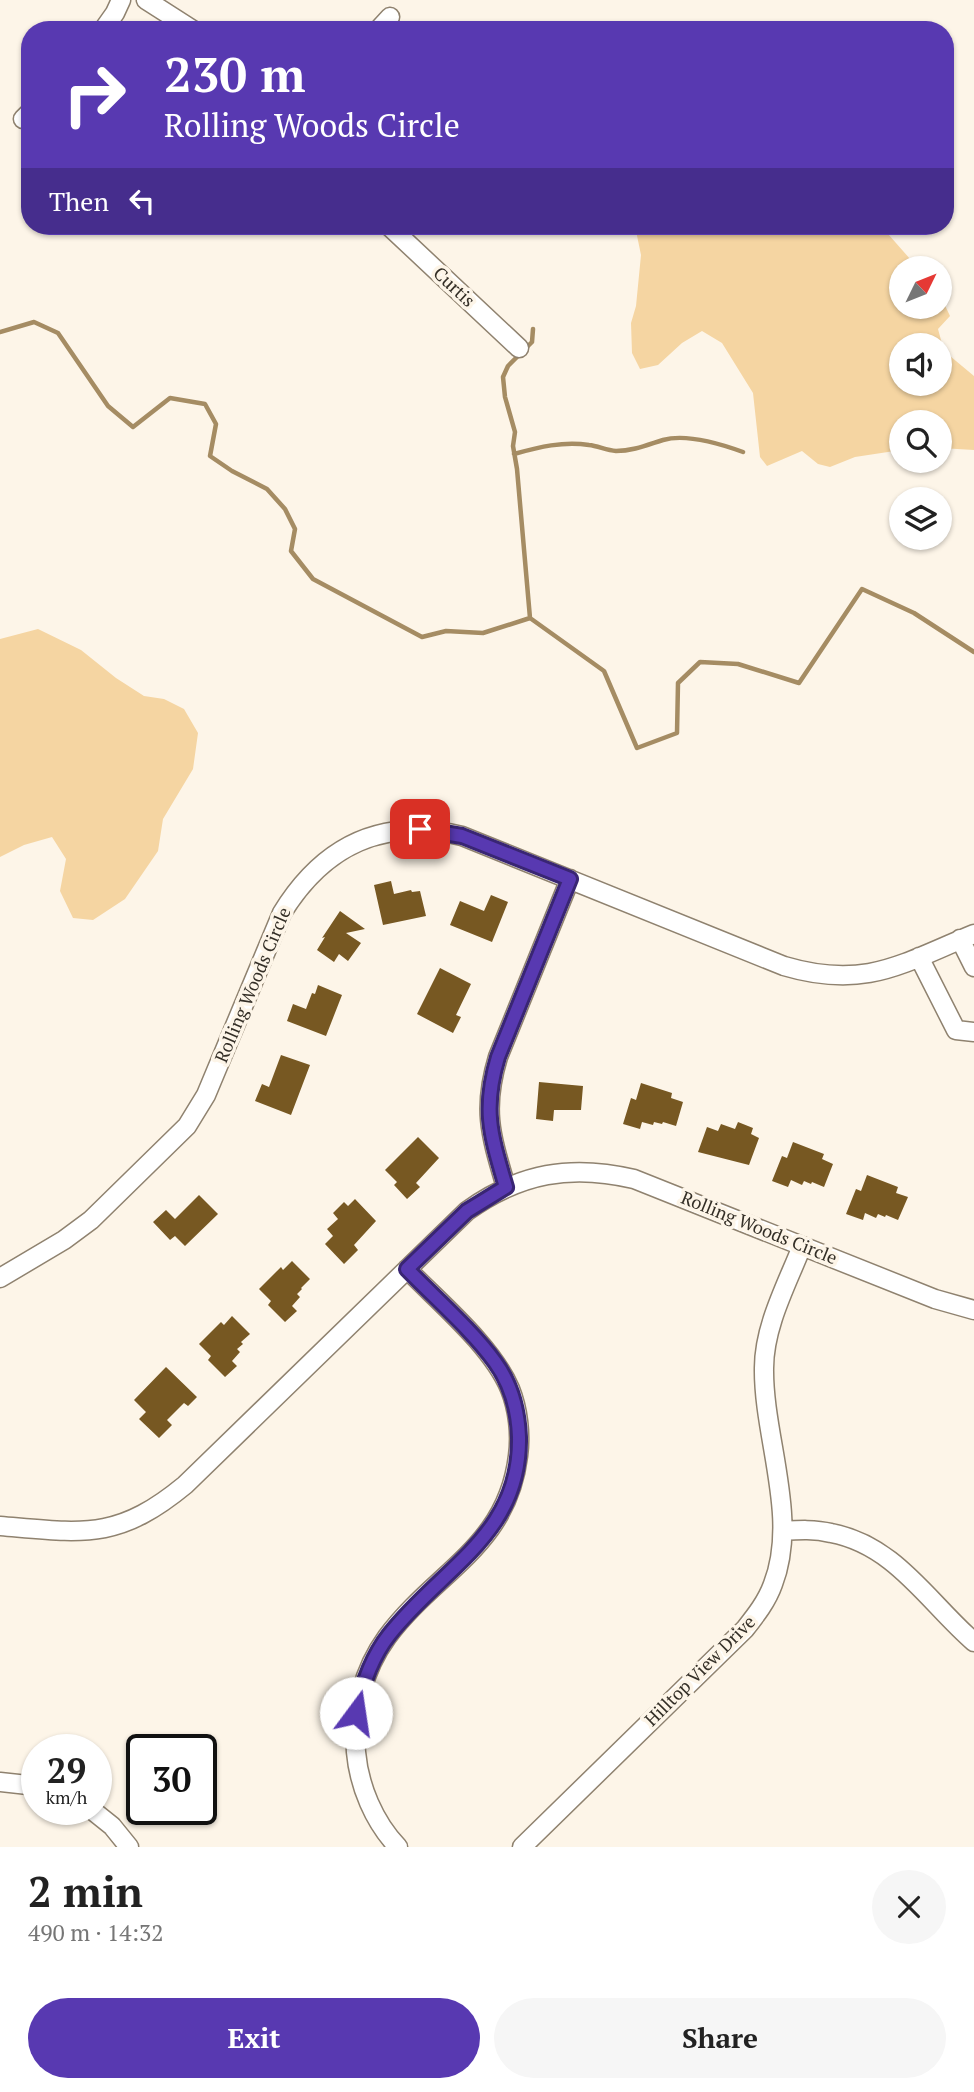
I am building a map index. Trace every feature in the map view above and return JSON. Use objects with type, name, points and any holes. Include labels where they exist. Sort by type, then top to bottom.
[{"type":"street","points":[[110,21],[121,0]]},
{"type":"street","points":[[146,0],[179,21]]},
{"type":"street","name":"Curtis","points":[[399,235],[519,348]]},
{"type":"street","name":"Rolling Woods Circle","points":[[0,1278],[64,1240],[91,1220],[187,1126],[206,1095],[282,914],[296,891],[314,870],[334,853],[363,839],[388,832],[420,829],[462,836],[784,966],[810,974],[837,977],[886,970],[967,937],[974,967]]},
{"type":"street","points":[[506,1187],[489,1126],[490,1081],[570,879]]},
{"type":"street","points":[[919,957],[956,1030],[974,1032]]},
{"type":"street","name":"Rolling Woods Circle","points":[[0,1526],[88,1531],[122,1525],[162,1504],[185,1485],[467,1211],[506,1187],[528,1179],[556,1173],[586,1171],[616,1175],[652,1185],[934,1299],[974,1310]]},
{"type":"street","name":"Hilltop View Drive","points":[[522,1847],[745,1629],[761,1608],[773,1584],[783,1531],[764,1366],[771,1328],[802,1246]]},
{"type":"street","points":[[398,1847],[374,1814],[357,1764],[355,1736],[361,1691],[375,1656],[387,1637],[405,1615],[477,1546],[500,1516],[511,1492],[519,1450],[516,1409],[503,1374],[486,1350],[407,1269]]},
{"type":"street","points":[[783,1531],[830,1532],[855,1539],[873,1548],[898,1565],[974,1642]]},
{"type":"street","points":[[0,1782],[21,1784]]},
{"type":"street","points":[[111,1825],[129,1847]]},
{"type":"shaded area","points":[[637,235],[889,235],[907,256],[889,256],[889,319],[947,319],[938,329],[939,333],[889,333],[889,396],[952,396],[952,358],[974,376],[974,450],[952,449],[952,410],[889,410],[889,452],[855,457],[830,467],[818,464],[802,451],[767,466],[760,457],[753,393],[722,343],[702,331],[682,343],[658,365],[640,369],[632,353],[631,323],[636,306],[641,255]]},
{"type":"shaded area","points":[[38,629],[81,650],[144,696],[164,699],[184,709],[198,733],[193,769],[163,819],[158,851],[125,899],[93,920],[73,918],[60,891],[66,859],[52,837],[24,845],[0,857],[0,639]]},
{"type":"building","points":[[391,881],[394,894],[420,891],[426,916],[383,925],[374,885]]},
{"type":"building","points":[[491,895],[508,902],[492,942],[450,925],[460,901],[484,911]]},
{"type":"building","points":[[340,911],[365,929],[346,933],[361,943],[348,961],[339,954],[334,962],[317,950]]},
{"type":"building","points":[[440,968],[471,984],[456,1015],[461,1017],[453,1033],[417,1014]]},
{"type":"building","points":[[318,985],[342,995],[326,1036],[287,1021],[293,1004],[306,1009]]},
{"type":"building","points":[[281,1055],[310,1065],[291,1115],[255,1101],[262,1084],[269,1087]]},
{"type":"building","points":[[539,1082],[583,1086],[581,1110],[554,1110],[553,1121],[536,1119]]},
{"type":"building","points":[[641,1083],[672,1093],[671,1098],[683,1102],[676,1126],[663,1122],[654,1122],[653,1125],[642,1122],[640,1129],[623,1124],[631,1098],[636,1100]]},
{"type":"building","points":[[738,1122],[753,1128],[751,1134],[759,1138],[749,1165],[698,1152],[707,1127],[718,1131],[721,1124],[735,1129]]},
{"type":"building","points":[[418,1137],[439,1158],[416,1183],[420,1187],[407,1199],[394,1185],[397,1182],[385,1170]]},
{"type":"building","points":[[793,1142],[824,1154],[822,1159],[833,1164],[824,1187],[804,1181],[802,1185],[791,1180],[788,1187],[772,1181],[782,1156],[787,1158]]},
{"type":"building","points":[[867,1175],[898,1187],[896,1193],[908,1197],[898,1220],[878,1214],[876,1218],[865,1213],[863,1220],[846,1214],[856,1189],[861,1191]]},
{"type":"building","points":[[199,1195],[218,1214],[185,1246],[175,1236],[170,1240],[153,1222],[166,1210],[175,1219]]},
{"type":"building","points":[[355,1199],[376,1221],[354,1245],[358,1250],[344,1264],[325,1244],[333,1236],[327,1229],[338,1219],[333,1213],[344,1202],[348,1206]]},
{"type":"building","points":[[292,1261],[310,1279],[297,1294],[300,1297],[292,1306],[297,1311],[285,1322],[268,1305],[271,1301],[259,1289],[281,1267],[283,1270]]},
{"type":"building","points":[[232,1316],[250,1334],[241,1342],[243,1344],[237,1349],[240,1352],[232,1361],[237,1366],[225,1377],[208,1360],[211,1356],[199,1344],[221,1322],[224,1325]]},
{"type":"building","points":[[166,1367],[197,1397],[188,1406],[184,1403],[167,1420],[172,1425],[159,1438],[139,1419],[146,1412],[134,1400]]},
{"type":"waterway","points":[[0,332],[34,322],[58,333],[108,406],[133,427],[170,398],[205,404],[216,424],[210,456],[267,489],[285,509],[295,529],[291,551],[313,579],[422,637],[446,631],[483,633],[530,618]]},
{"type":"waterway","points":[[530,618],[513,446],[515,432],[505,397],[503,377],[508,366],[532,342],[533,329]]},
{"type":"waterway","points":[[514,454],[560,444],[589,445],[622,451],[672,438],[714,443],[743,452]]},
{"type":"waterway","points":[[530,618],[604,671],[637,748],[677,733],[678,683],[700,662],[738,664],[799,683],[862,589],[914,613],[974,652]]},
{"type":"route","points":[[356,1713],[368,1672],[387,1637],[405,1615],[488,1534],[511,1492],[519,1450],[516,1409],[511,1391],[486,1350],[407,1269],[467,1211],[506,1187],[489,1126],[490,1081],[570,879],[462,836],[420,829]]}]
